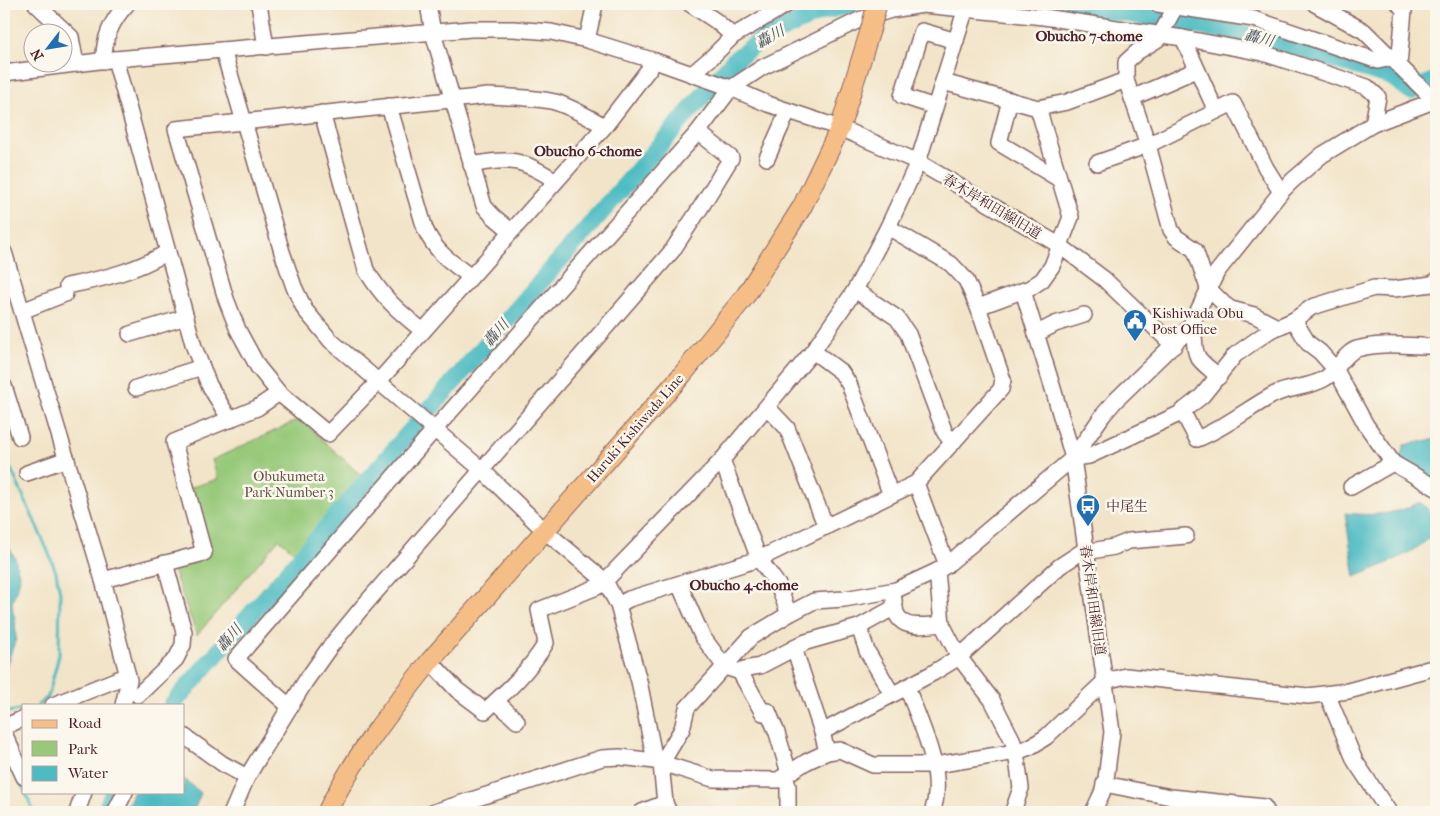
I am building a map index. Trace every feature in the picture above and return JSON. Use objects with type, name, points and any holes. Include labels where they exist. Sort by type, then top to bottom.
[{"type":"main road","name":"Haruki Kishiwada Line","points":[[327,812],[363,751],[396,704],[430,661],[682,375],[746,295],[802,207],[840,128],[877,4]]},
{"type":"street","points":[[36,4],[71,37],[76,64]]},
{"type":"street","points":[[127,4],[118,13],[111,26],[104,47],[110,60],[168,252],[194,347],[210,385],[230,420]]},
{"type":"street","points":[[259,4],[266,47]]},
{"type":"street","points":[[428,4],[433,33],[484,206],[512,231]]},
{"type":"street","points":[[587,40],[595,4]]},
{"type":"street","points":[[690,4],[716,21],[733,36]]},
{"type":"street","points":[[692,74],[733,36],[788,4]]},
{"type":"street","points":[[1158,4],[1176,5],[1254,20],[1378,61],[1397,63]]},
{"type":"street","points":[[658,763],[682,729],[687,708],[751,637],[814,601],[844,599],[894,590],[942,568],[1073,458],[1103,415],[1174,346],[1191,324],[1217,272],[1281,192],[1322,155],[1374,124],[1434,99],[1364,31],[1315,4]]},
{"type":"street","points":[[1397,63],[1404,10],[1399,4]]},
{"type":"street","points":[[290,707],[236,659],[433,429],[698,132],[728,87],[763,67],[858,20],[891,10],[923,5],[966,8],[1161,34],[1263,53],[1367,87],[1378,97],[1374,124]]},
{"type":"street","points":[[1176,5],[1158,39],[1137,52],[1126,62],[1126,80],[1148,145],[1171,230],[1176,237],[1195,250],[1208,288],[1224,304],[1231,309],[1254,315],[1277,327]]},
{"type":"street","points":[[430,661],[457,690],[485,711],[524,674],[546,643],[539,610],[597,587],[605,581],[722,460],[813,351],[855,290],[888,227],[918,162],[966,8]]},
{"type":"street","name":"春木岸和田線旧道","points":[[4,73],[110,60],[471,29],[513,29],[550,32],[587,40],[655,61],[728,87],[768,104],[840,128],[918,162],[1059,245],[1104,279],[1174,346]]},
{"type":"street","points":[[935,107],[902,96],[922,31],[956,40]]},
{"type":"street","points":[[1183,38],[1216,111]]},
{"type":"street","points":[[223,50],[282,252],[294,287],[305,310],[331,341],[482,470],[545,531],[605,581],[618,606],[639,681],[667,808],[642,812]]},
{"type":"street","points":[[605,126],[584,114],[556,103],[525,97],[488,96],[176,129],[226,299],[242,338],[258,366],[279,394],[328,434],[378,382],[605,126],[655,61]]},
{"type":"street","points":[[1132,98],[1196,70]]},
{"type":"street","points":[[943,82],[1038,108],[1067,102],[1126,80]]},
{"type":"street","points":[[1010,100],[999,143],[1060,179]]},
{"type":"street","points":[[1097,163],[1148,145],[1233,103],[1266,168],[1281,192]]},
{"type":"street","points":[[389,106],[425,229],[431,242],[441,254],[471,277]]},
{"type":"street","points":[[978,307],[1023,291],[1042,280],[1052,266],[1071,218],[1038,108]]},
{"type":"street","points":[[767,158],[788,111]]},
{"type":"street","points":[[322,113],[366,270],[377,289],[391,305],[423,331]]},
{"type":"street","points":[[232,812],[247,777],[310,675],[344,629],[672,251],[702,207],[731,158],[698,132]]},
{"type":"street","points":[[471,165],[494,160],[514,160],[535,167],[556,181]]},
{"type":"street","points":[[618,606],[630,599],[759,559],[916,484],[1001,389],[1003,380],[978,307],[966,280],[951,264],[888,227]]},
{"type":"street","points":[[4,252],[7,276],[22,311],[67,459],[103,580],[128,678],[142,700],[176,659],[183,645],[184,632],[165,563]]},
{"type":"street","points":[[22,311],[66,290],[150,263],[168,252]]},
{"type":"street","points":[[1073,458],[1089,456],[1182,411],[1202,396],[1235,355],[1277,327],[1294,320],[1312,307],[1374,288],[1394,289],[1432,284],[1436,281]]},
{"type":"street","points":[[855,290],[897,318],[908,334],[945,433],[953,444]]},
{"type":"street","name":"春木岸和田線旧道","points":[[1023,291],[1073,458],[1112,732],[1104,784],[1092,812]]},
{"type":"street","points":[[1036,334],[1055,324],[1084,315]]},
{"type":"street","points":[[130,334],[186,317]]},
{"type":"street","points":[[1294,320],[1308,343],[1320,352],[1336,370],[1366,425],[1392,463],[1436,488]]},
{"type":"street","points":[[1191,324],[1196,337],[1198,358],[1219,377]]},
{"type":"street","points":[[1182,411],[1197,439],[1214,432],[1275,394],[1314,384],[1325,379],[1355,349],[1391,344],[1436,346]]},
{"type":"street","points":[[813,351],[841,372],[850,384],[891,495]]},
{"type":"street","points":[[136,388],[202,366]]},
{"type":"street","points":[[4,386],[20,437]]},
{"type":"street","points":[[103,580],[204,553],[174,442],[258,408],[279,394]]},
{"type":"street","points":[[767,407],[787,428],[826,527]]},
{"type":"street","points":[[27,472],[67,459]]},
{"type":"street","points":[[722,460],[759,559],[778,585],[789,614]]},
{"type":"street","points":[[1351,487],[1392,463]]},
{"type":"street","points":[[916,484],[942,568],[942,624],[959,657],[992,700],[1012,739],[1016,752],[1021,788],[1014,808],[1016,812]]},
{"type":"street","points":[[822,732],[959,657],[1060,566],[1086,550],[1114,547],[1129,540],[1186,536]]},
{"type":"street","points":[[679,584],[702,636],[724,667],[740,672],[762,713],[768,711],[777,733],[787,774],[788,812]]},
{"type":"street","points":[[894,590],[895,607],[898,617],[906,625],[914,627],[942,624]]},
{"type":"street","points":[[740,672],[744,669],[760,666],[806,642],[860,627],[895,607]]},
{"type":"street","points":[[860,627],[867,651],[892,694]]},
{"type":"street","points":[[794,648],[827,752]]},
{"type":"street","points":[[434,812],[602,758],[620,757],[658,763],[713,779],[778,780],[806,762],[827,752],[840,750],[873,765],[934,765],[1016,752],[1030,747],[1046,737],[1105,681],[1126,676],[1308,696],[1348,691],[1436,668]]},
{"type":"street","points":[[56,704],[128,678]]},
{"type":"street","points":[[123,704],[128,678]]},
{"type":"street","points":[[907,687],[934,765],[936,788],[932,812]]},
{"type":"street","points":[[1328,694],[1355,761],[1389,812]]},
{"type":"street","points":[[496,700],[517,722]]},
{"type":"street","points":[[4,727],[22,719]]},
{"type":"street","points":[[4,733],[22,773]]},
{"type":"street","points":[[185,737],[223,764],[247,777]]},
{"type":"street","points":[[1104,784],[1171,797],[1264,807],[1267,812]]},
{"type":"street","points":[[77,812],[83,794]]},
{"type":"street","points":[[115,812],[124,794]]},
{"type":"green space","name":"Obukumeta Park Number 3","points":[[300,419],[366,480],[299,556],[279,539],[197,635],[170,562],[208,555],[186,489],[218,479],[212,460]]},
{"type":"water","points":[[1436,439],[1436,483],[1400,459],[1404,445]]},
{"type":"water","points":[[1418,503],[1423,504],[1431,513],[1436,527],[1432,535],[1414,550],[1355,577],[1345,513],[1382,514]]},
{"type":"water","points":[[4,538],[15,558],[20,579],[12,603],[16,639],[4,671]]},
{"type":"water","points":[[185,780],[201,793],[193,812],[124,812],[133,794],[185,794]]},
{"type":"waterway","name":"轟川","points":[[173,704],[734,60],[764,38],[820,12],[851,4]]},
{"type":"waterway","name":"轟川","points":[[1072,4],[1256,36],[1392,77],[1411,91],[1436,80]]},
{"type":"waterway","points":[[4,464],[11,469],[47,549],[56,572],[60,593],[59,655],[48,697],[39,704]]},
{"type":"waterway","points":[[4,715],[8,712],[22,709]]},
{"type":"waterway","points":[[20,782],[22,786]]},
{"type":"waterway","points":[[26,794],[34,812]]},
{"type":"waterway","name":"轟川","points":[[106,812],[112,794]]},
{"type":"place","name":"Kishiwada Obu Post Office","points":[[1135,342]]},
{"type":"place","name":"中尾生","points":[[1088,527]]},
{"type":"district","name":"Obucho 7-chome","points":[[1089,36]]},
{"type":"district","name":"Obucho 6-chome","points":[[588,151]]},
{"type":"district","name":"Obucho 4-chome","points":[[744,585]]}]
